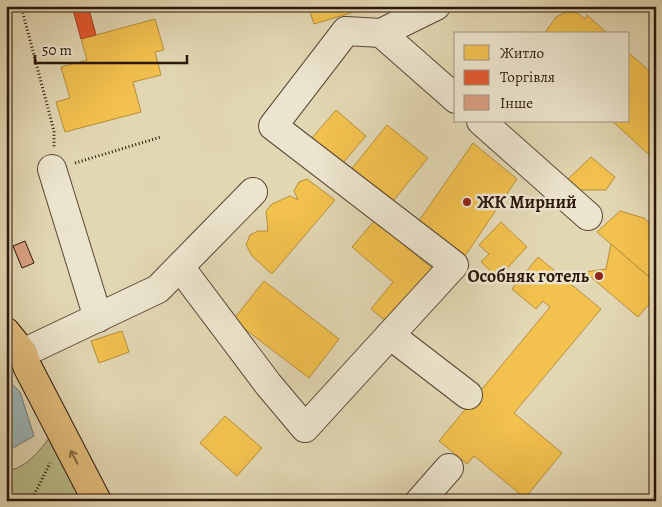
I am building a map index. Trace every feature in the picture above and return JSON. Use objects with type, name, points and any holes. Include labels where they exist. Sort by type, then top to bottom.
[{"type":"main road","points":[[6,332],[22,353],[97,501]]},
{"type":"street","points":[[180,267],[268,384],[305,428],[454,265],[273,126],[346,31],[380,33],[436,6]]},
{"type":"street","points":[[380,33],[454,97]]},
{"type":"street","points":[[481,122],[588,216]]},
{"type":"street","points":[[52,170],[98,318]]},
{"type":"street","points":[[22,353],[158,289],[253,192]]},
{"type":"street","points":[[390,335],[468,395]]},
{"type":"street","points":[[420,501],[449,468]]},
{"type":"path","points":[[21,6],[54,131],[52,170],[161,137]]},
{"type":"green space","points":[[49,438],[83,501],[6,501],[6,471],[20,467],[36,454]]},
{"type":"water","points":[[6,378],[20,392],[34,436],[6,452]]},
{"type":"building: Житло","points":[[72,6],[88,6],[96,35],[155,19],[164,50],[155,52],[161,75],[133,82],[141,112],[65,132],[56,102],[70,98],[61,67],[87,60]]},
{"type":"building: Житло","points":[[308,6],[374,6],[314,24]]},
{"type":"building: Житло","points":[[572,12],[579,14],[585,19],[587,15],[606,32],[545,32],[556,17]]},
{"type":"building: Житло","points":[[630,54],[656,77],[656,161],[613,122],[630,122]]},
{"type":"building: Житло","points":[[336,110],[366,136],[336,171],[306,145]]},
{"type":"building: Житло","points":[[387,125],[428,158],[390,205],[349,172]]},
{"type":"building: Житло","name":"ЖК Мирний","points":[[473,143],[517,179],[463,259],[416,225]]},
{"type":"building: Житло","points":[[591,157],[615,177],[606,190],[577,190],[568,179]]},
{"type":"building: Житло","points":[[307,179],[335,200],[272,274],[252,256],[246,245],[250,235],[258,231],[268,231],[266,211],[272,204],[290,196],[298,200],[294,191],[299,182]]},
{"type":"building: Житло","points":[[620,211],[644,218],[656,229],[656,265],[648,276],[597,232]]},
{"type":"building: Житло","points":[[374,221],[437,272],[392,326],[371,309],[393,282],[352,247]]},
{"type":"building: Житло","points":[[501,222],[527,247],[498,278],[481,262],[489,254],[479,245]]},
{"type":"building: Житло","points":[[611,244],[656,283],[656,296],[638,317],[585,272],[606,269]]},
{"type":"building: Житло","points":[[538,257],[601,309],[514,413],[562,453],[525,498],[474,456],[467,464],[439,441],[550,307],[543,301],[536,309],[512,289]]},
{"type":"building: Житло","points":[[264,281],[339,339],[309,378],[233,320]]},
{"type":"building: Житло","points":[[122,331],[129,352],[99,363],[91,341]]},
{"type":"building: Житло","points":[[225,416],[262,448],[237,476],[200,443]]},
{"type":"building: Торгівля","points":[[72,6],[88,6],[96,35],[81,39]]},
{"type":"building: Інше","points":[[25,241],[34,263],[22,268],[13,246]]},
{"type":"place","name":"ЖК Мирний","points":[[467,202]]},
{"type":"place","name":"Особняк готель","points":[[599,276]]}]
